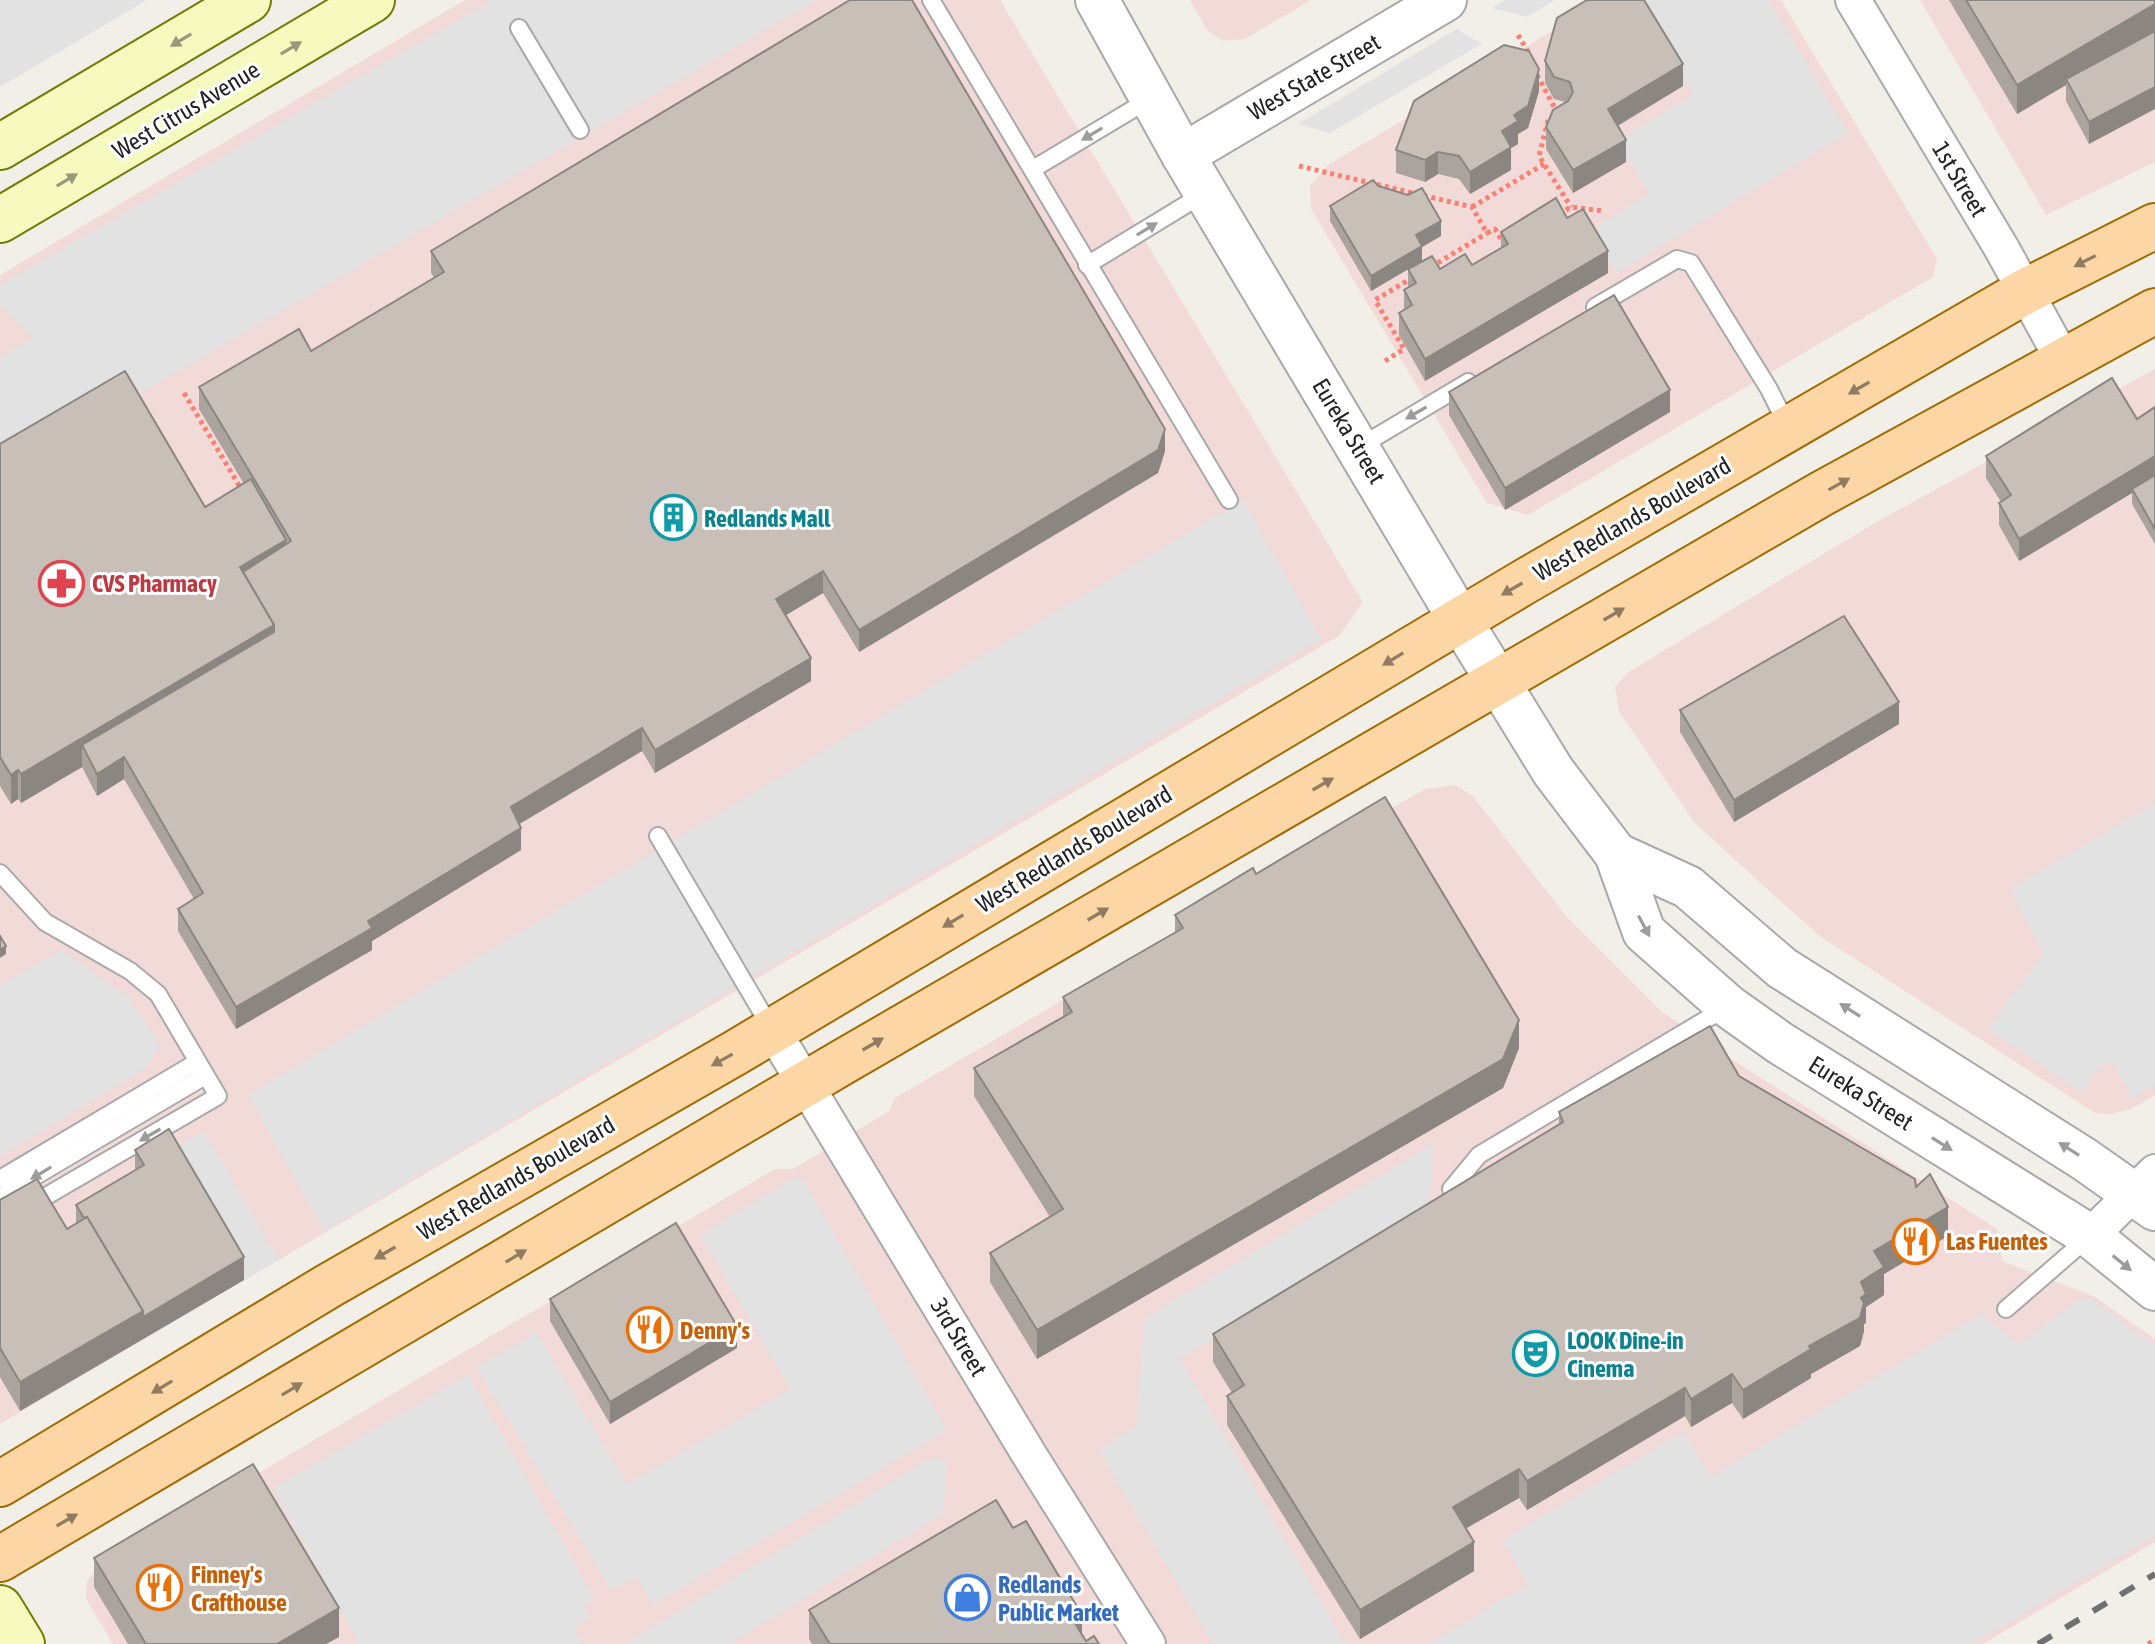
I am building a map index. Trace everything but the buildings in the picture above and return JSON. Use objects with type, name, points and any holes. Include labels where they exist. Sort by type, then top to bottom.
[{"type":"main road","points":[[0,147],[248,0]]},
{"type":"main road","name":"West Citrus Avenue","points":[[0,220],[372,0]]},
{"type":"main road","name":"West Redlands Boulevard","points":[[0,1484],[330,1285],[735,1053],[1460,620],[2024,292],[2155,226]]},
{"type":"main road","points":[[0,1559],[1498,681],[1821,494],[2155,311]]},
{"type":"main road","points":[[0,1608],[22,1644]]},
{"type":"street","name":"Eureka Street","points":[[1097,0],[1150,99],[1460,620],[1553,771],[1616,854],[1644,932],[1728,1006],[1780,1043],[2090,1236],[2155,1289]]},
{"type":"street","name":"West State Street","points":[[1183,155],[1445,0]]},
{"type":"street","name":"1st Street","points":[[1853,0],[2002,249],[2063,360]]},
{"type":"street","name":"Eureka Street","points":[[1616,854],[1688,887],[1782,968],[2084,1159],[2148,1191]]},
{"type":"street","name":"3rd Street","points":[[772,1029],[1030,1456],[1148,1644]]},
{"type":"street","points":[[2090,1236],[2148,1191]]},
{"type":"lane","points":[[931,0],[1229,500]]},
{"type":"lane","points":[[519,28],[580,130]]},
{"type":"lane","points":[[1033,169],[1150,99]]},
{"type":"lane","points":[[1087,265],[1206,192]]},
{"type":"lane","points":[[1580,316],[1677,259],[1691,263],[1769,389],[1789,429]]},
{"type":"lane","points":[[1359,447],[1484,373]]},
{"type":"lane","points":[[658,836],[772,1029]]},
{"type":"lane","points":[[0,873],[36,915],[130,971],[158,994],[218,1096],[0,1223]]},
{"type":"lane","points":[[1451,1189],[1479,1155],[1728,1006]]},
{"type":"lane","points":[[0,1179],[201,1069]]},
{"type":"lane","points":[[0,1197],[201,1069]]},
{"type":"lane","points":[[2006,1309],[2090,1236]]},
{"type":"path","points":[[1518,35],[1535,63],[1537,78],[1558,114],[1548,120],[1539,156],[1571,207]]},
{"type":"path","points":[[1299,166],[1472,207],[1544,164]]},
{"type":"path","points":[[1472,207],[1487,233]]},
{"type":"path","points":[[1558,215],[1571,207],[1604,211]]},
{"type":"path","points":[[1385,361],[1404,349],[1375,300],[1495,229],[1505,247]]},
{"type":"path","points":[[184,393],[245,495]]},
{"type":"path","points":[[2148,1644],[2155,1640]]},
{"type":"shaded area","points":[[0,0],[147,0],[0,87]]},
{"type":"shaded area","name":"Redlands Mall","points":[[465,0],[1000,0],[1363,602],[1339,636],[0,1424],[0,275]]},
{"type":"shaded area","points":[[493,0],[817,0],[127,401],[0,455],[0,358],[32,338],[0,306],[0,285]]},
{"type":"shaded area","points":[[1190,0],[1311,0],[1245,39],[1223,41],[1207,30]]},
{"type":"shaded area","points":[[1504,0],[1555,0],[1527,17],[1492,8]]},
{"type":"shaded area","points":[[1604,0],[1781,0],[1937,259],[1933,277],[1528,515],[1487,503],[1311,209],[1310,186],[1328,165]]},
{"type":"shaded area","points":[[1769,0],[1848,133],[1616,273],[1591,230],[1649,194],[1617,140],[1693,95],[1638,1]]},
{"type":"shaded area","points":[[1920,0],[2155,0],[2155,162],[2046,215]]},
{"type":"shaded area","points":[[1457,29],[1483,43],[1330,133],[1298,124]]},
{"type":"shaded area","points":[[2155,369],[2155,1095],[2131,1109],[2111,1114],[2095,1113],[1821,937],[1779,900],[1694,822],[1619,711],[1615,687],[1627,673],[1873,524]]},
{"type":"shaded area","points":[[1243,500],[1321,639],[324,1231],[248,1095]]},
{"type":"shaded area","points":[[1455,785],[1473,796],[1566,916],[1661,1011],[1997,1229],[2002,1261],[2095,1297],[2155,1339],[2155,1542],[1983,1644],[113,1644],[86,1599],[87,1581],[100,1566],[775,1169],[793,1169],[889,1111],[895,1098],[1425,789]]},
{"type":"shaded area","points":[[2155,803],[2155,1085],[2133,1098],[2113,1063],[2102,1063],[2082,1093],[1988,1029],[2043,954],[2010,889]]},
{"type":"shaded area","points":[[62,950],[128,997],[160,1046],[146,1068],[0,1156],[0,985]]},
{"type":"shaded area","points":[[204,1131],[279,1260],[244,1280],[169,1152]]},
{"type":"shaded area","points":[[1433,1144],[1429,1214],[1180,1358],[1345,1644],[1213,1644],[1098,1450],[1136,1426],[1145,1318]]},
{"type":"shaded area","points":[[800,1175],[947,1430],[653,1605],[637,1577],[611,1590],[476,1367],[537,1333],[627,1484],[790,1389],[700,1235]]},
{"type":"shaded area","points":[[2091,1299],[2155,1346],[2155,1536],[1972,1644],[1429,1644],[1528,1584],[1502,1540],[1683,1432],[1711,1477],[1981,1314],[2019,1344],[2077,1301]]},
{"type":"shaded area","points":[[468,1375],[595,1599],[584,1606],[590,1617],[574,1627],[583,1642],[580,1644],[359,1644],[273,1488]]},
{"type":"shaded area","points":[[933,1457],[947,1461],[943,1514],[729,1644],[625,1644]]},
{"type":"railway","points":[[2038,1644],[2155,1574]]},
{"type":"place","name":"Redlands Mall","points":[[673,518]]},
{"type":"place","name":"CVS Pharmacy","points":[[61,583]]},
{"type":"place","name":"Las Fuentes","points":[[1915,1241]]},
{"type":"place","name":"Denny's","points":[[649,1330]]},
{"type":"place","name":"LOOK Dine-in Cinema","points":[[1536,1354]]},
{"type":"place","name":"Finney's Crafthouse","points":[[160,1588]]},
{"type":"place","name":"Redlands Public Market","points":[[967,1598]]}]
